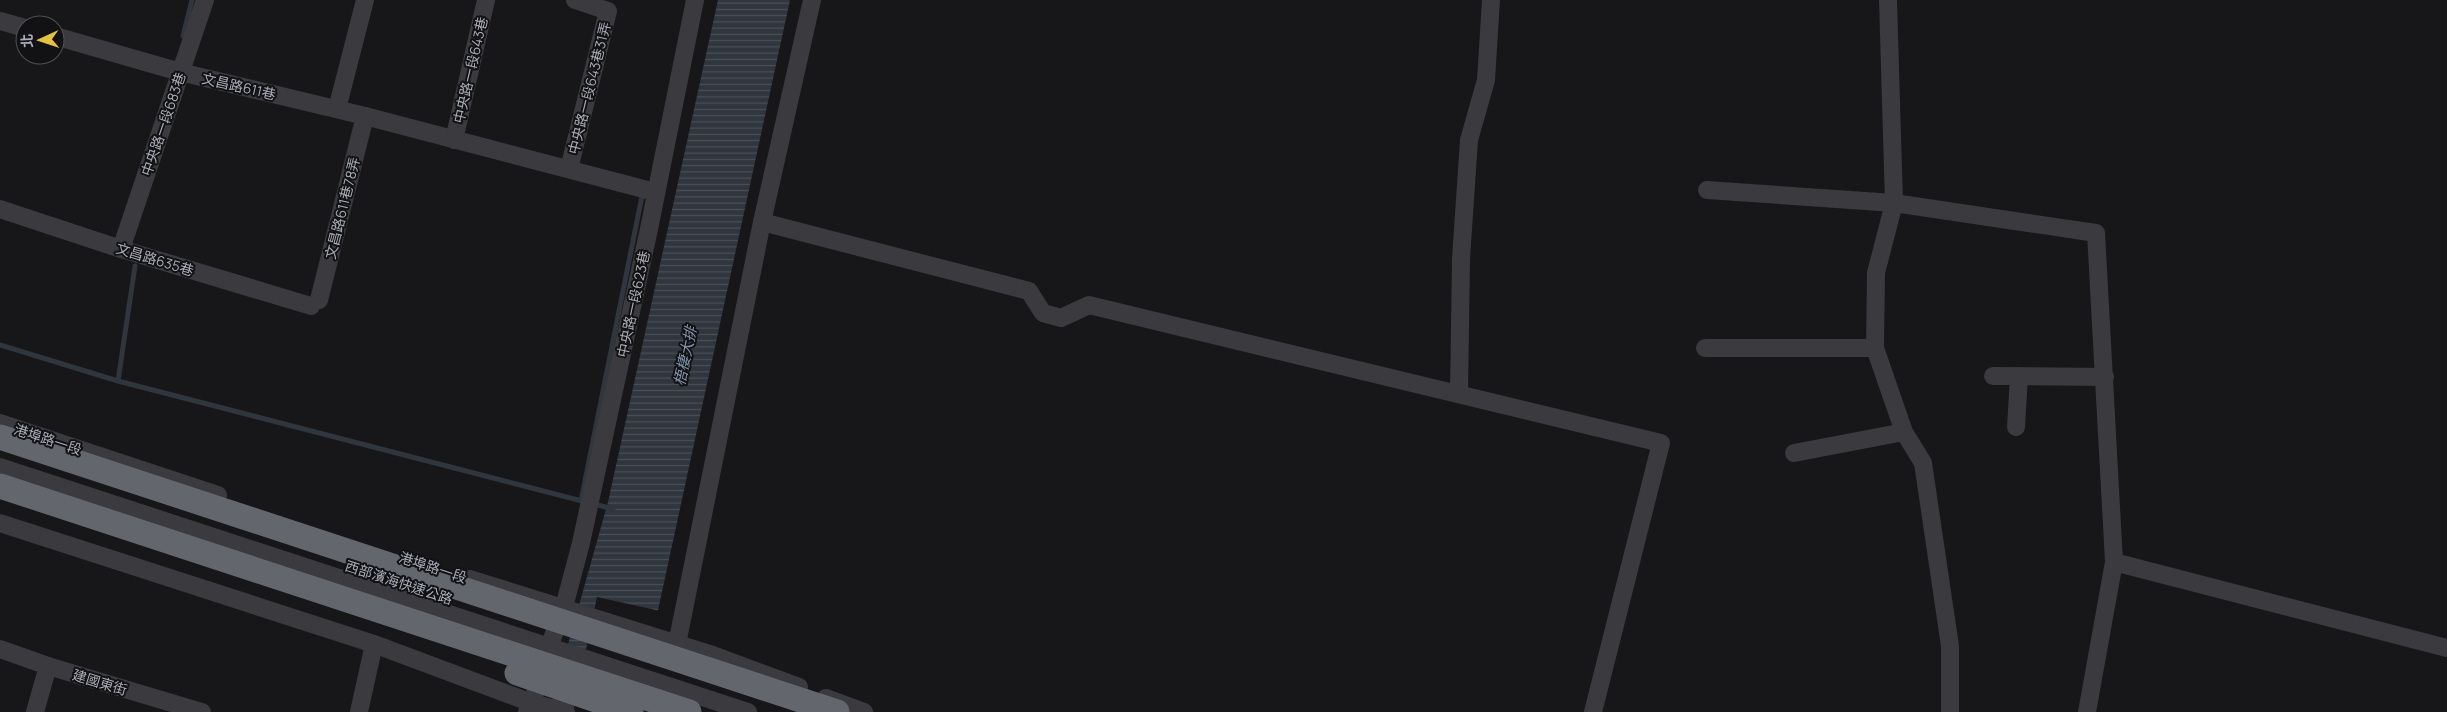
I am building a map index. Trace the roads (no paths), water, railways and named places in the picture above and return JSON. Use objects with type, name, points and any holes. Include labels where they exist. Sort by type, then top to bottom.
[{"type":"highway","points":[[0,437],[837,712]]},
{"type":"highway","name":"西部濱海快速公路","points":[[0,452],[797,712]]},
{"type":"highway","points":[[0,486],[694,706]]},
{"type":"highway","points":[[0,500],[631,712]]},
{"type":"street","name":"中央路一段683巷","points":[[121,249],[205,0]]},
{"type":"street","points":[[337,109],[365,0]]},
{"type":"street","name":"中央路一段643巷","points":[[454,140],[486,0]]},
{"type":"street","name":"中央路一段643巷31弄","points":[[569,169],[608,11],[575,0]]},
{"type":"street","name":"中央路一段623巷","points":[[529,708],[564,607],[585,524],[650,228],[655,192],[695,0]]},
{"type":"street","points":[[677,644],[762,222],[812,0]]},
{"type":"street","points":[[1458,393],[1461,259],[1469,140],[1486,80],[1491,0]]},
{"type":"street","points":[[1888,0],[1894,203],[1876,273],[1875,348],[1904,432],[1923,463],[1950,646],[1950,712]]},
{"type":"street","points":[[0,21],[15,25]]},
{"type":"street","name":"文昌路611巷","points":[[65,39],[180,72],[365,116],[655,192]]},
{"type":"street","name":"文昌路611巷78弄","points":[[315,303],[365,116]]},
{"type":"street","points":[[1707,190],[1894,203],[2096,233],[2114,562],[2087,712]]},
{"type":"street","name":"文昌路635巷","points":[[0,209],[121,249],[315,303]]},
{"type":"street","points":[[762,222],[1029,291],[1043,313],[1061,318],[1089,305],[1277,352],[1458,393],[1661,443],[1593,712]]},
{"type":"street","points":[[1705,348],[1875,348]]},
{"type":"street","points":[[1993,376],[2105,376]]},
{"type":"street","points":[[2016,427],[2019,376]]},
{"type":"street","name":"港埠路一段","points":[[0,423],[465,578],[564,607],[710,654],[864,712]]},
{"type":"street","points":[[1794,453],[1904,432]]},
{"type":"street","points":[[0,466],[549,648],[694,706],[748,712]]},
{"type":"street","points":[[0,523],[374,644],[529,708],[566,712]]},
{"type":"street","points":[[2114,562],[2447,648]]},
{"type":"street","points":[[359,712],[374,644]]},
{"type":"street","name":"建國東街","points":[[0,649],[48,666],[202,712]]},
{"type":"street","points":[[694,706],[710,654]]},
{"type":"street","points":[[35,712],[48,666]]},
{"type":"water","name":"梧棲大排","points":[[718,0],[790,0],[636,712],[549,712],[608,502]]},
{"type":"waterway","points":[[183,36],[192,0]]},
{"type":"waterway","points":[[581,501],[642,196]]},
{"type":"waterway","points":[[118,381],[135,266]]},
{"type":"waterway","points":[[0,345],[118,381],[613,509]]}]
